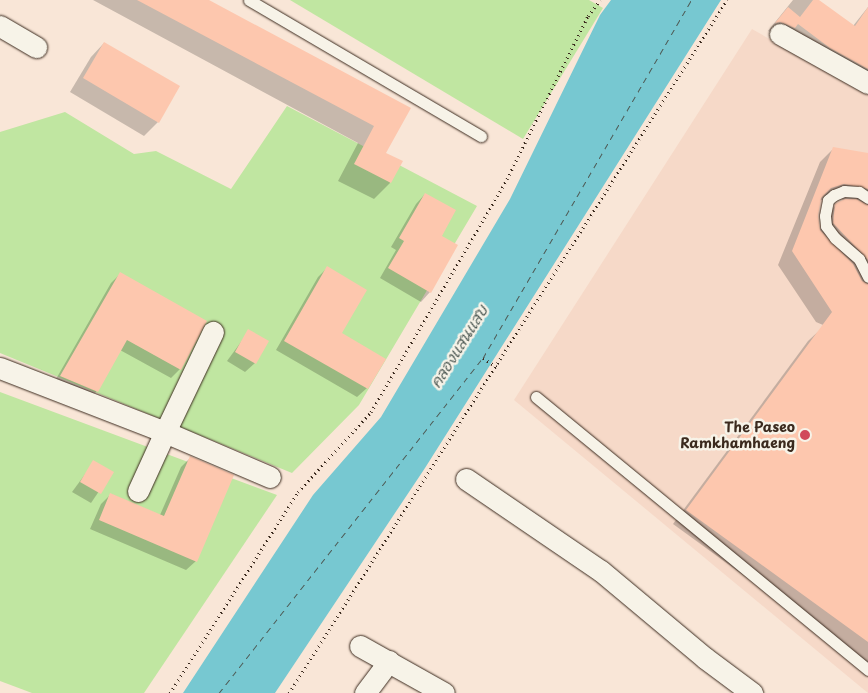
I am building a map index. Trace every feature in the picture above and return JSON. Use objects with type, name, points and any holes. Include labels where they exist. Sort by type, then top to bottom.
[{"type":"street","points":[[0,26],[36,47]]},
{"type":"street","points":[[780,34],[868,83]]},
{"type":"street","points":[[138,490],[213,332]]},
{"type":"street","points":[[0,368],[165,432],[270,477]]},
{"type":"street","points":[[466,479],[614,581],[705,658],[752,693]]},
{"type":"street","points":[[360,646],[444,693]]},
{"type":"street","points":[[365,693],[389,662]]},
{"type":"lane","points":[[250,0],[481,136]]},
{"type":"lane","points":[[868,198],[859,192],[844,191],[834,195],[828,200],[825,216],[826,226],[835,238],[859,259],[868,277]]},
{"type":"lane","points":[[536,396],[868,670]]},
{"type":"path","points":[[170,693],[298,492],[371,412],[507,179],[588,16],[600,0]]},
{"type":"path","points":[[289,693],[497,368],[727,0]]},
{"type":"path","points":[[483,358],[497,368]]},
{"type":"shaded area","points":[[752,29],[868,95],[868,693],[514,400]]},
{"type":"green space","points":[[290,0],[589,0],[603,8],[523,139]]},
{"type":"green space","points":[[287,106],[477,206],[359,405],[292,473],[0,353],[0,132],[65,112],[134,154],[156,151],[231,189]]},
{"type":"green space","points":[[0,392],[277,495],[144,693],[32,693],[0,681]]},
{"type":"water","name":"คลองแสนแสบ","points":[[611,0],[721,0],[425,468],[275,693],[183,693],[313,495],[381,417],[510,199],[600,15]]},
{"type":"building","points":[[137,0],[209,0],[411,108],[386,153],[403,161],[391,183],[354,164],[374,126]]},
{"type":"building","points":[[813,0],[819,0],[855,26],[868,7],[868,69],[830,48],[798,24],[795,28],[780,22],[775,23],[788,7],[800,17]]},
{"type":"building","points":[[104,42],[180,86],[159,123],[83,78]]},
{"type":"building","name":"The Paseo Ramkhamhaeng","points":[[833,147],[868,153],[868,189],[844,184],[831,188],[821,198],[818,216],[820,230],[853,264],[862,281],[868,284],[868,642],[686,510],[832,312],[792,251]]},
{"type":"building","points":[[425,193],[456,210],[442,236],[458,245],[431,293],[388,268],[404,241],[399,238]]},
{"type":"building","points":[[845,199],[856,199],[868,205],[868,260],[833,223],[835,204]]},
{"type":"building","points":[[327,266],[367,290],[342,333],[386,359],[368,389],[284,341]]},
{"type":"building","points":[[120,272],[207,321],[181,370],[127,340],[98,392],[60,376]]},
{"type":"building","points":[[248,329],[269,341],[256,364],[235,352]]},
{"type":"building","points":[[190,456],[234,475],[197,562],[99,520],[110,493],[164,516]]},
{"type":"building","points":[[93,460],[114,472],[101,494],[80,482]]},
{"type":"ferry route","points":[[219,693],[483,358],[691,0]]},
{"type":"place","name":"The Paseo Ramkhamhaeng","points":[[805,435]]}]
